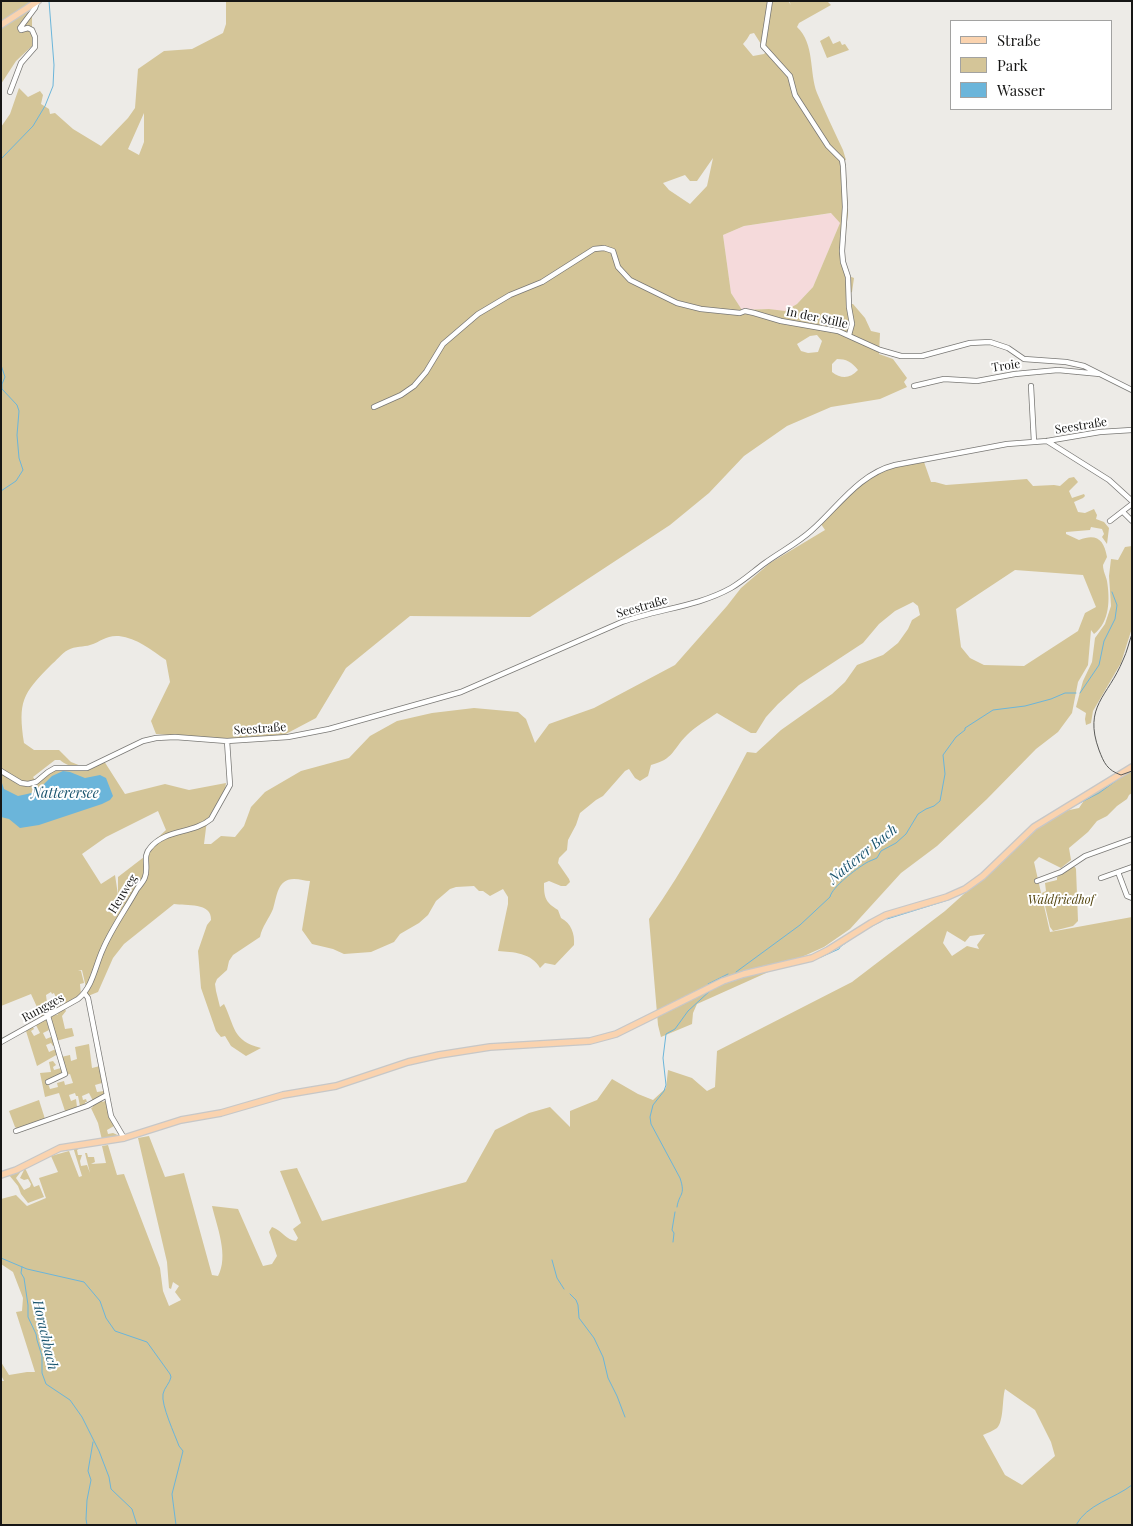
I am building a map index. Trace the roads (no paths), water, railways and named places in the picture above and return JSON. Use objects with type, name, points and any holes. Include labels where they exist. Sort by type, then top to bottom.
[{"type":"main road","points":[[1,25],[37,2]]},
{"type":"main road","points":[[1,1175],[16,1170],[60,1148],[124,1138],[181,1120],[222,1114],[277,1097],[350,1082],[438,1055],[490,1046],[590,1040],[616,1034],[723,981],[744,974],[812,958],[886,915],[947,897],[965,889],[983,876],[1034,827],[1132,767]]},
{"type":"street","points":[[770,1],[764,48],[790,76],[795,95],[828,146],[842,160],[846,207],[842,252],[848,276],[852,324],[849,335]]},
{"type":"street","points":[[10,92],[21,63],[35,47],[32,30],[28,28],[21,30],[20,28],[35,8],[37,2]]},
{"type":"street","name":"In der Stille","points":[[374,407],[401,395],[414,386],[426,372],[443,344],[476,316],[510,295],[542,282],[594,249],[604,248],[613,251],[618,267],[630,280],[677,303],[701,309],[740,313],[745,311],[781,322],[833,330],[849,335],[880,350],[906,357],[927,355],[974,342],[986,342],[1008,348],[1021,358],[1072,362],[1102,374]]},
{"type":"street","name":"Troie","points":[[914,386],[944,379],[978,380],[1058,370],[1102,374]]},
{"type":"street","points":[[1102,374],[1132,390]]},
{"type":"street","points":[[1031,386],[1034,442]]},
{"type":"street","name":"Seestraße","points":[[1,771],[21,783],[28,784],[36,782],[56,768],[82,769],[143,741],[156,738],[175,737],[227,741],[296,736],[461,692],[622,622],[642,615],[682,607],[731,588],[807,535],[844,498],[868,477],[881,469],[1007,444],[1047,441],[1100,432],[1132,430]]},
{"type":"street","points":[[1047,441],[1109,480],[1132,503],[1110,521]]},
{"type":"street","points":[[1123,512],[1132,521]]},
{"type":"street","name":"Heuweg","points":[[85,994],[111,932],[138,887],[145,879],[148,866],[146,857],[150,848],[165,836],[194,828],[207,822],[211,819],[227,792],[231,777],[227,741]]},
{"type":"street","points":[[1037,881],[1061,872],[1085,856],[1132,839]]},
{"type":"street","points":[[1101,878],[1132,866]]},
{"type":"street","points":[[1118,872],[1127,896],[1132,898]]},
{"type":"street","points":[[85,994],[88,998],[111,1116],[124,1138]]},
{"type":"street","name":"Rungges","points":[[1,1042],[78,1000],[85,994]]},
{"type":"street","points":[[48,1016],[66,1074],[48,1082]]},
{"type":"street","points":[[16,1131],[87,1106],[107,1095]]},
{"type":"water","name":"Natterersee","points":[[63,771],[85,778],[100,775],[106,778],[113,796],[102,804],[39,825],[20,828],[9,819],[1,817],[1,780],[4,789],[18,796],[36,792],[52,776]]},
{"type":"waterway","points":[[1,159],[33,126],[45,106],[53,86],[54,65],[49,1]]},
{"type":"waterway","points":[[1,365],[5,377],[2,389],[17,405],[19,411],[17,435],[19,458],[23,470],[16,481],[1,491]]},
{"type":"waterway","name":"Natterer Bach","points":[[1080,693],[1099,665],[1104,641],[1115,619],[1117,605],[1112,592]]},
{"type":"waterway","name":"Natterer Bach","points":[[736,972],[800,925],[830,897],[835,888],[845,878],[877,858],[881,851],[896,843],[906,834],[918,814],[940,801],[945,774],[943,755],[965,728],[993,710],[1025,706],[1065,693],[1076,693]]},
{"type":"waterway","points":[[1070,808],[1099,793],[1124,775]]},
{"type":"waterway","points":[[973,887],[980,881]]},
{"type":"waterway","points":[[887,919],[948,900]]},
{"type":"waterway","points":[[868,928],[882,921]]},
{"type":"waterway","points":[[821,957],[839,949],[854,937]]},
{"type":"waterway","name":"Natterer Bach","points":[[708,984],[728,974]]},
{"type":"waterway","name":"Natterer Bach","points":[[677,1207],[682,1184],[651,1124],[650,1117],[653,1105],[664,1091],[666,1085],[663,1058],[666,1034],[675,1029],[688,1011],[712,989]]},
{"type":"waterway","name":"Natterer Bach","points":[[673,1242],[674,1233],[672,1230],[675,1212]]},
{"type":"waterway","points":[[1,1258],[27,1269],[84,1282],[100,1301],[106,1318],[115,1331],[147,1342],[170,1374],[171,1377],[163,1394],[163,1399],[172,1428],[183,1451],[172,1494],[176,1525]]},
{"type":"waterway","points":[[552,1260],[557,1278],[564,1289]]},
{"type":"waterway","name":"Horachbach","points":[[22,1267],[21,1273],[24,1278],[28,1317],[36,1334],[42,1356],[42,1373],[46,1384],[70,1400],[82,1417],[99,1451],[109,1477],[111,1489],[132,1509],[137,1525]]},
{"type":"waterway","points":[[570,1294],[578,1305],[579,1318],[594,1338],[603,1357],[608,1378],[625,1417]]},
{"type":"waterway","points":[[87,1525],[87,1500],[91,1480],[88,1471],[93,1442]]},
{"type":"waterway","points":[[1076,1525],[1087,1512],[1132,1485]]},
{"type":"tram line","points":[[1132,634],[1126,654],[1117,673],[1099,702],[1094,723],[1099,750],[1107,766],[1112,771],[1121,775],[1132,771]]},
{"type":"park label","name":"Waldfriedhof","points":[[1061,900]]}]
